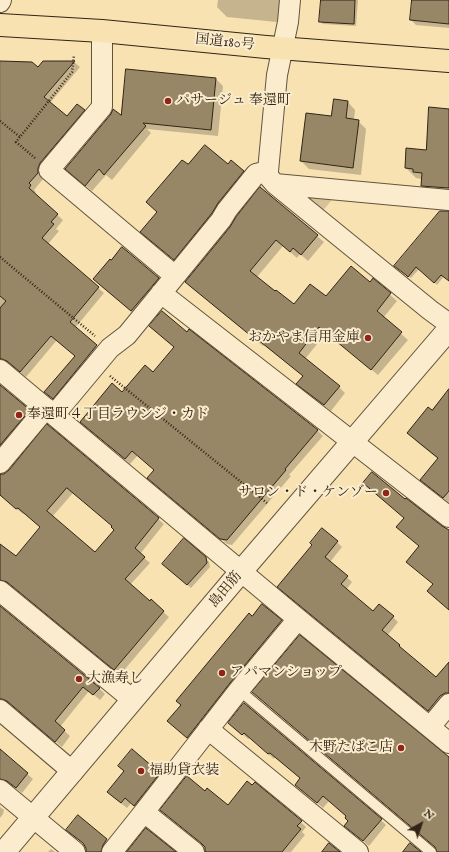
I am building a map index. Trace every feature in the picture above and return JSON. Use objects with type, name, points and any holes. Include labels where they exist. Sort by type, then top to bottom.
[{"type":"highway","name":"国道180号","points":[[0,25],[102,31],[282,48],[449,61]]},
{"type":"street","points":[[271,177],[277,75],[288,22],[290,0]]},
{"type":"street","points":[[102,31],[102,107],[49,170],[175,276]]},
{"type":"street","points":[[1,461],[110,348],[127,334],[221,220],[227,210],[256,174],[449,200]]},
{"type":"street","points":[[271,177],[430,310],[449,324]]},
{"type":"street","points":[[161,293],[449,517]]},
{"type":"street","name":"島田筋","points":[[4,852],[449,328]]},
{"type":"street","points":[[0,370],[449,743]]},
{"type":"street","points":[[0,591],[133,700]]},
{"type":"street","points":[[112,852],[239,690],[298,619]]},
{"type":"street","points":[[430,727],[449,704]]},
{"type":"street","points":[[0,710],[73,772]]},
{"type":"street","points":[[208,729],[358,852]]},
{"type":"street","points":[[0,790],[75,852]]},
{"type":"street","points":[[144,812],[194,852]]},
{"type":"lane","points":[[239,690],[431,852]]},
{"type":"path","points":[[49,170],[16,142],[72,72],[74,55]]},
{"type":"path","points":[[0,121],[20,137]]},
{"type":"path","points":[[0,257],[110,348]]},
{"type":"path","points":[[96,364],[267,503]]},
{"type":"shaded area","points":[[308,195],[334,197],[322,212],[306,197]]},
{"type":"building","points":[[321,0],[355,0],[354,24],[319,22]]},
{"type":"building","points":[[412,0],[449,0],[449,24],[410,20]]},
{"type":"building","points":[[0,61],[32,62],[38,67],[43,61],[75,61],[44,97],[67,116],[77,104],[85,110],[40,163],[38,173],[29,183],[31,185],[29,188],[58,214],[51,222],[54,224],[42,238],[99,287],[70,322],[97,345],[53,399],[44,392],[75,356],[51,336],[20,372],[7,361],[0,359],[0,308],[6,301],[0,296]]},
{"type":"building","points":[[126,69],[216,78],[211,130],[143,123],[146,126],[104,175],[99,169],[85,186],[65,169],[111,114],[113,109],[121,115]]},
{"type":"building","points":[[334,99],[348,101],[346,118],[359,120],[353,168],[300,161],[306,113],[331,116]]},
{"type":"building","points":[[429,107],[449,109],[449,188],[421,186],[422,173],[413,172],[413,169],[405,168],[406,148],[426,150]]},
{"type":"building","points":[[205,145],[228,164],[231,160],[244,171],[174,260],[140,232],[157,212],[146,202],[182,160],[188,164]]},
{"type":"building","points":[[260,187],[318,235],[301,255],[293,248],[290,252],[276,240],[250,271],[294,304],[310,284],[326,296],[351,266],[370,282],[373,278],[391,293],[377,311],[402,332],[371,370],[319,327],[299,353],[340,386],[324,405],[296,384],[303,376],[185,282],[230,227]]},
{"type":"building","points":[[440,211],[449,211],[449,281],[441,275],[434,283],[416,267],[408,277],[394,266]]},
{"type":"building","points":[[122,247],[159,278],[131,311],[93,279]]},
{"type":"building","points":[[162,311],[187,332],[189,329],[318,430],[227,540],[220,539],[147,478],[154,470],[132,451],[125,459],[80,422],[112,383],[122,392],[145,365],[153,372],[174,347],[149,326]]},
{"type":"building","points":[[0,385],[30,410],[0,445]]},
{"type":"building","points":[[449,389],[449,491],[443,498],[420,480],[438,458],[407,433],[428,407],[432,410]]},
{"type":"building","points":[[47,424],[159,518],[135,548],[145,557],[125,579],[164,611],[114,670],[7,582],[0,580],[0,544],[16,556],[40,527],[0,495],[0,474],[4,474]],"holes":[[[67,488],[112,526],[111,527],[114,530],[95,552],[47,511]]]},
{"type":"building","points":[[372,472],[405,499],[406,498],[449,530],[449,610],[427,591],[433,584],[406,562],[419,546],[396,527],[404,518],[363,483]]},
{"type":"building","points":[[322,528],[338,541],[325,557],[348,576],[341,584],[373,611],[379,604],[394,616],[382,630],[436,677],[449,662],[449,693],[445,693],[440,696],[428,711],[277,587],[312,545],[310,543]]},
{"type":"building","points":[[184,538],[206,557],[207,563],[187,585],[162,564]]},
{"type":"building","points":[[262,604],[282,620],[187,738],[167,721],[181,705],[176,701],[249,613],[252,616]]},
{"type":"building","points":[[0,606],[100,688],[93,695],[83,687],[55,721],[65,730],[55,742],[7,701],[0,699]]},
{"type":"building","points":[[300,635],[449,757],[449,852],[437,852],[435,847],[252,692]]},
{"type":"building","points":[[244,703],[382,819],[363,841],[344,826],[348,821],[345,818],[346,816],[323,796],[317,803],[295,785],[300,778],[270,753],[268,754],[244,733],[242,735],[228,723]]},
{"type":"building","points":[[0,749],[28,773],[16,788],[7,781],[0,779]]},
{"type":"building","points":[[132,749],[160,773],[134,806],[125,798],[121,803],[107,792],[124,771],[118,766]]},
{"type":"building","points":[[187,776],[205,791],[207,788],[228,805],[247,781],[252,785],[255,782],[302,821],[297,826],[301,829],[282,852],[205,852],[205,847],[201,843],[160,810]]},
{"type":"building","points":[[78,815],[107,839],[101,852],[86,852],[86,848],[83,843],[66,830]]},
{"type":"building","points":[[146,828],[176,852],[127,852]]},
{"type":"building","points":[[329,843],[340,852],[322,852]]},
{"type":"building","points":[[410,843],[421,852],[403,852]]},
{"type":"place","name":"パサージュ 奉還町","points":[[168,101]]},
{"type":"place","name":"おかやま信用金庫","points":[[368,338]]},
{"type":"place","name":"奉還町４丁目ラウンジ・カド","points":[[19,415]]},
{"type":"place","name":"サロン・ド・ケンゾー","points":[[386,493]]},
{"type":"place","name":"アパマンショップ","points":[[222,673]]},
{"type":"place","name":"大漁寿し","points":[[79,679]]},
{"type":"place","name":"木野たばこ店","points":[[401,748]]},
{"type":"place","name":"福助貸衣装","points":[[141,771]]}]
